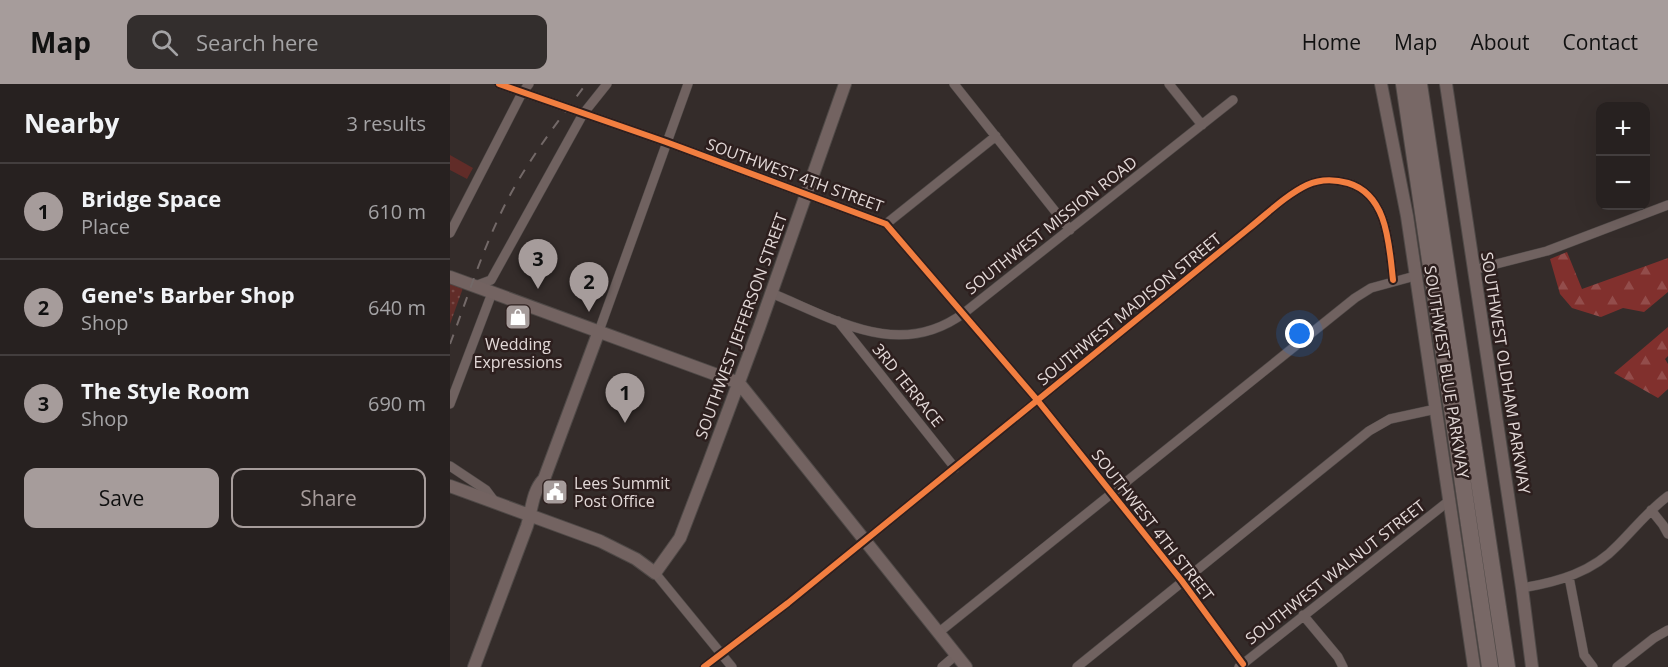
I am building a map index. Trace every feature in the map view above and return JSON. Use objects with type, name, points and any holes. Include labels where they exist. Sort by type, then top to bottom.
[{"type":"highway","points":[[1404,84],[1490,667]]},
{"type":"highway","points":[[1419,84],[1507,667]]},
{"type":"street","name":"SOUTHWEST 4TH STREET","points":[[499,84],[666,142],[886,224],[1038,401],[1182,581],[1241,665]]},
{"type":"street","points":[[450,233],[522,93],[529,84]]},
{"type":"street","points":[[475,286],[491,280],[583,114],[607,84]]},
{"type":"street","points":[[474,667],[530,516],[532,502],[544,479],[688,84]]},
{"type":"street","name":"SOUTHWEST JEFFERSON STREET","points":[[655,573],[680,538],[739,383],[845,84]]},
{"type":"street","points":[[954,84],[1070,230]]},
{"type":"street","points":[[1169,84],[1202,125]]},
{"type":"street","name":"SOUTHWEST BLUE PARKWAY","points":[[1381,84],[1407,216],[1474,667]]},
{"type":"street","name":"SOUTHWEST OLDHAM PARKWAY","points":[[1446,84],[1532,667]]},
{"type":"street","name":"SOUTHWEST MISSION ROAD","points":[[771,293],[838,321],[875,333],[906,336],[936,329],[963,313],[1233,100]]},
{"type":"street","points":[[886,224],[996,136]]},
{"type":"street","name":"SOUTHWEST MADISON STREET","points":[[704,667],[955,468],[1248,229],[1292,195],[1312,183],[1330,179],[1343,181],[1367,193],[1383,216],[1393,280]]},
{"type":"street","points":[[1473,270],[1523,259],[1668,205]]},
{"type":"street","points":[[938,633],[1355,297],[1393,280],[1415,276]]},
{"type":"street","points":[[450,277],[739,383],[966,667]]},
{"type":"street","points":[[450,404],[496,294],[491,280]]},
{"type":"street","name":"3RD TERRACE","points":[[838,321],[955,468]]},
{"type":"street","points":[[1077,667],[1341,456],[1369,431],[1390,420],[1436,409]]},
{"type":"street","points":[[451,468],[455,478],[451,486],[600,541],[636,559],[655,573],[732,667]]},
{"type":"street","points":[[451,468],[486,490],[496,503]]},
{"type":"street","points":[[1522,588],[1569,577],[1595,564],[1617,547],[1651,510],[1668,496]]},
{"type":"street","name":"SOUTHWEST WALNUT STREET","points":[[1241,665],[1450,500]]},
{"type":"street","points":[[1651,510],[1668,534]]},
{"type":"street","points":[[1569,577],[1584,655],[1593,667]]},
{"type":"street","points":[[1303,615],[1338,657],[1343,667]]},
{"type":"street","points":[[1617,667],[1668,630]]},
{"type":"street","points":[[942,667],[956,655]]},
{"type":"shaded area","points":[[450,155],[473,168],[467,179],[450,170]]},
{"type":"shaded area","points":[[450,283],[463,288],[450,324]]},
{"type":"green space","points":[[1567,252],[1582,289],[1668,258],[1668,292],[1644,312],[1623,308],[1601,317],[1572,308],[1560,294],[1550,259]]},
{"type":"green space","points":[[1668,327],[1668,356],[1665,359],[1668,364],[1668,389],[1658,398],[1614,373]]},
{"type":"railway","points":[[450,344],[505,205],[540,147],[586,84]]},
{"type":"cycle path","points":[[499,84],[666,142],[886,224],[1038,401],[1182,581],[1243,664]]},
{"type":"cycle path","points":[[704,667],[788,603],[1299,189],[1317,182],[1338,181],[1361,189],[1371,198],[1379,210],[1388,237],[1393,280]]},
{"type":"place","name":"The Style Room","points":[[538,289]]},
{"type":"place","name":"Gene's Barber Shop","points":[[589,312]]},
{"type":"place","name":"Wedding Expressions","points":[[518,317]]},
{"type":"place","name":"Bridge Space","points":[[625,423]]},
{"type":"place","name":"Lees Summit Post Office","points":[[555,492]]}]
